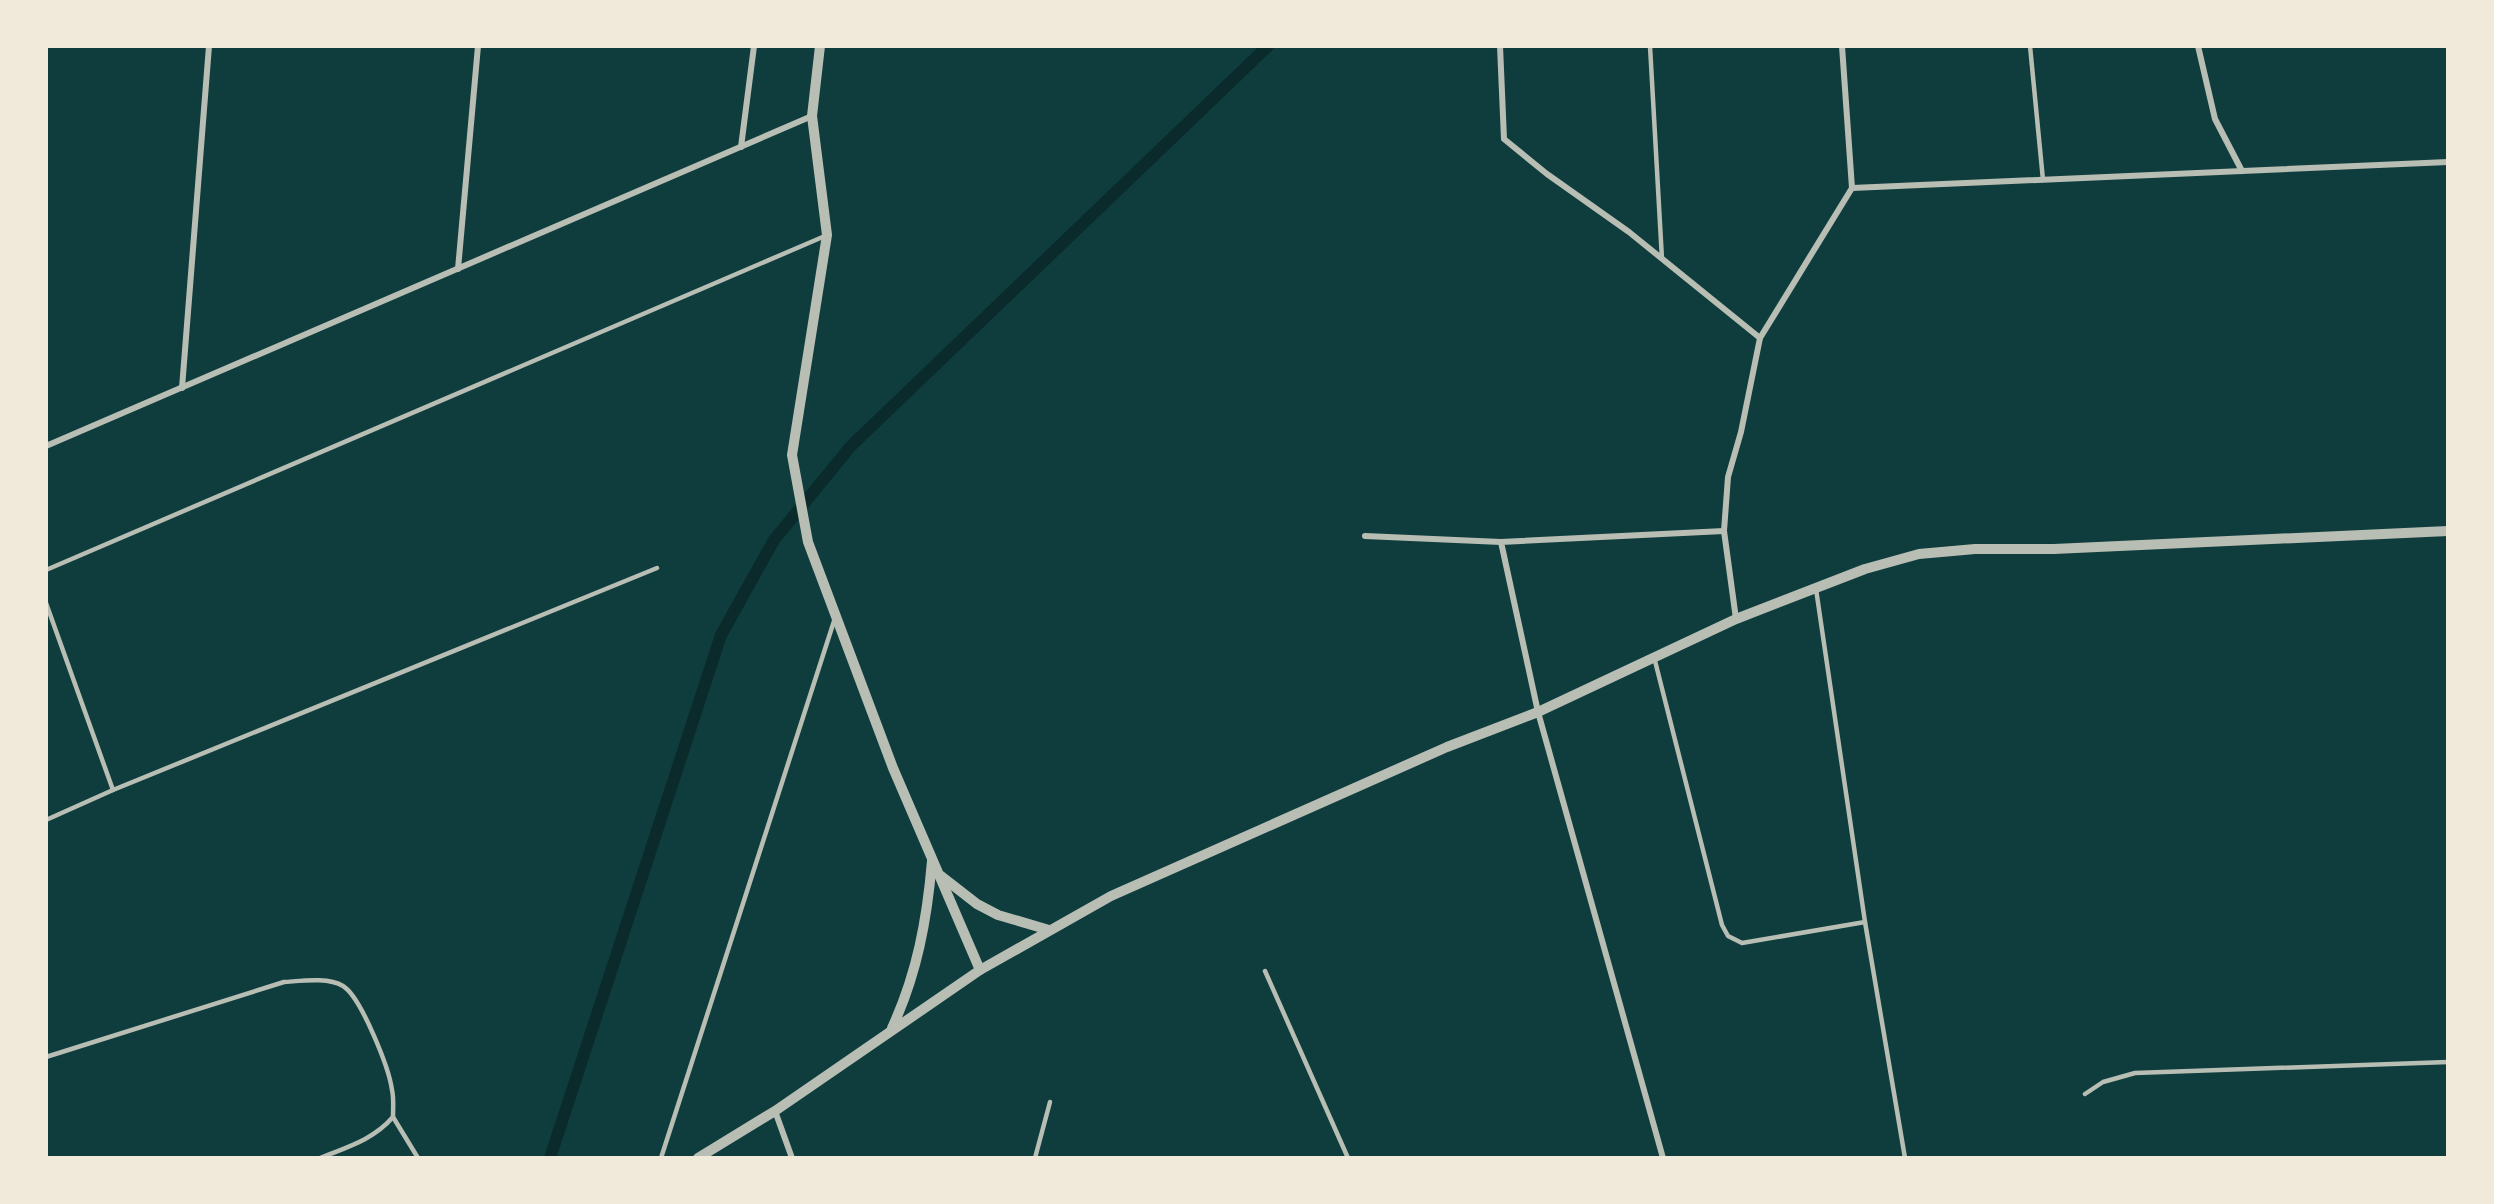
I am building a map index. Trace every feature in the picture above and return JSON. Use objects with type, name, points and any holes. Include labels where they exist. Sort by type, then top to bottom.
[{"type":"street","points":[[182,388],[209,46]]},
{"type":"street","points":[[458,269],[478,46]]},
{"type":"street","points":[[741,147],[754,46]]},
{"type":"street","points":[[820,46],[812,116],[828,234],[792,454],[808,542],[893,768],[980,970]]},
{"type":"street","points":[[1500,46],[1504,139],[1547,174],[1662,259],[1760,338]]},
{"type":"street","points":[[1736,618],[1724,531],[1728,477],[1741,432],[1760,338],[1852,188],[1842,46]]},
{"type":"street","points":[[2198,46],[2215,119],[2242,171]]},
{"type":"street","points":[[46,446],[812,116]]},
{"type":"street","points":[[1852,188],[2448,162]]},
{"type":"street","points":[[1365,536],[1501,542],[1724,531]]},
{"type":"street","points":[[698,1158],[775,1111],[980,970],[1112,896],[1447,747],[1538,712],[1736,618],[1865,569],[1930,553],[1975,549],[2090,548],[2448,531]]},
{"type":"street","points":[[1501,542],[1538,712],[1662,1158]]},
{"type":"street","points":[[892,1029],[908,994],[916,962],[928,898],[932,857]]},
{"type":"street","points":[[939,874],[977,904],[998,915],[1049,930]]},
{"type":"street","points":[[775,1111],[792,1158]]},
{"type":"lane","points":[[1650,46],[1662,259]]},
{"type":"lane","points":[[2030,46],[2043,180]]},
{"type":"lane","points":[[46,570],[828,234]]},
{"type":"lane","points":[[46,820],[113,790],[657,568]]},
{"type":"lane","points":[[1816,587],[1864,922],[1905,1158]]},
{"type":"lane","points":[[46,603],[113,790]]},
{"type":"lane","points":[[661,1158],[836,615]]},
{"type":"lane","points":[[1654,657],[1722,925],[1728,936],[1742,943],[1864,922]]},
{"type":"lane","points":[[1265,971],[1348,1158]]},
{"type":"lane","points":[[46,1057],[284,982],[316,980],[344,986],[363,1012],[377,1042],[392,1089],[393,1117],[418,1158]]},
{"type":"lane","points":[[2085,1094],[2103,1082],[2135,1073],[2448,1062]]},
{"type":"lane","points":[[1035,1158],[1050,1102]]},
{"type":"lane","points":[[320,1158],[363,1142],[381,1131],[393,1117]]},
{"type":"waterway","points":[[550,1158],[721,635],[774,540],[851,446],[1268,46]]}]
